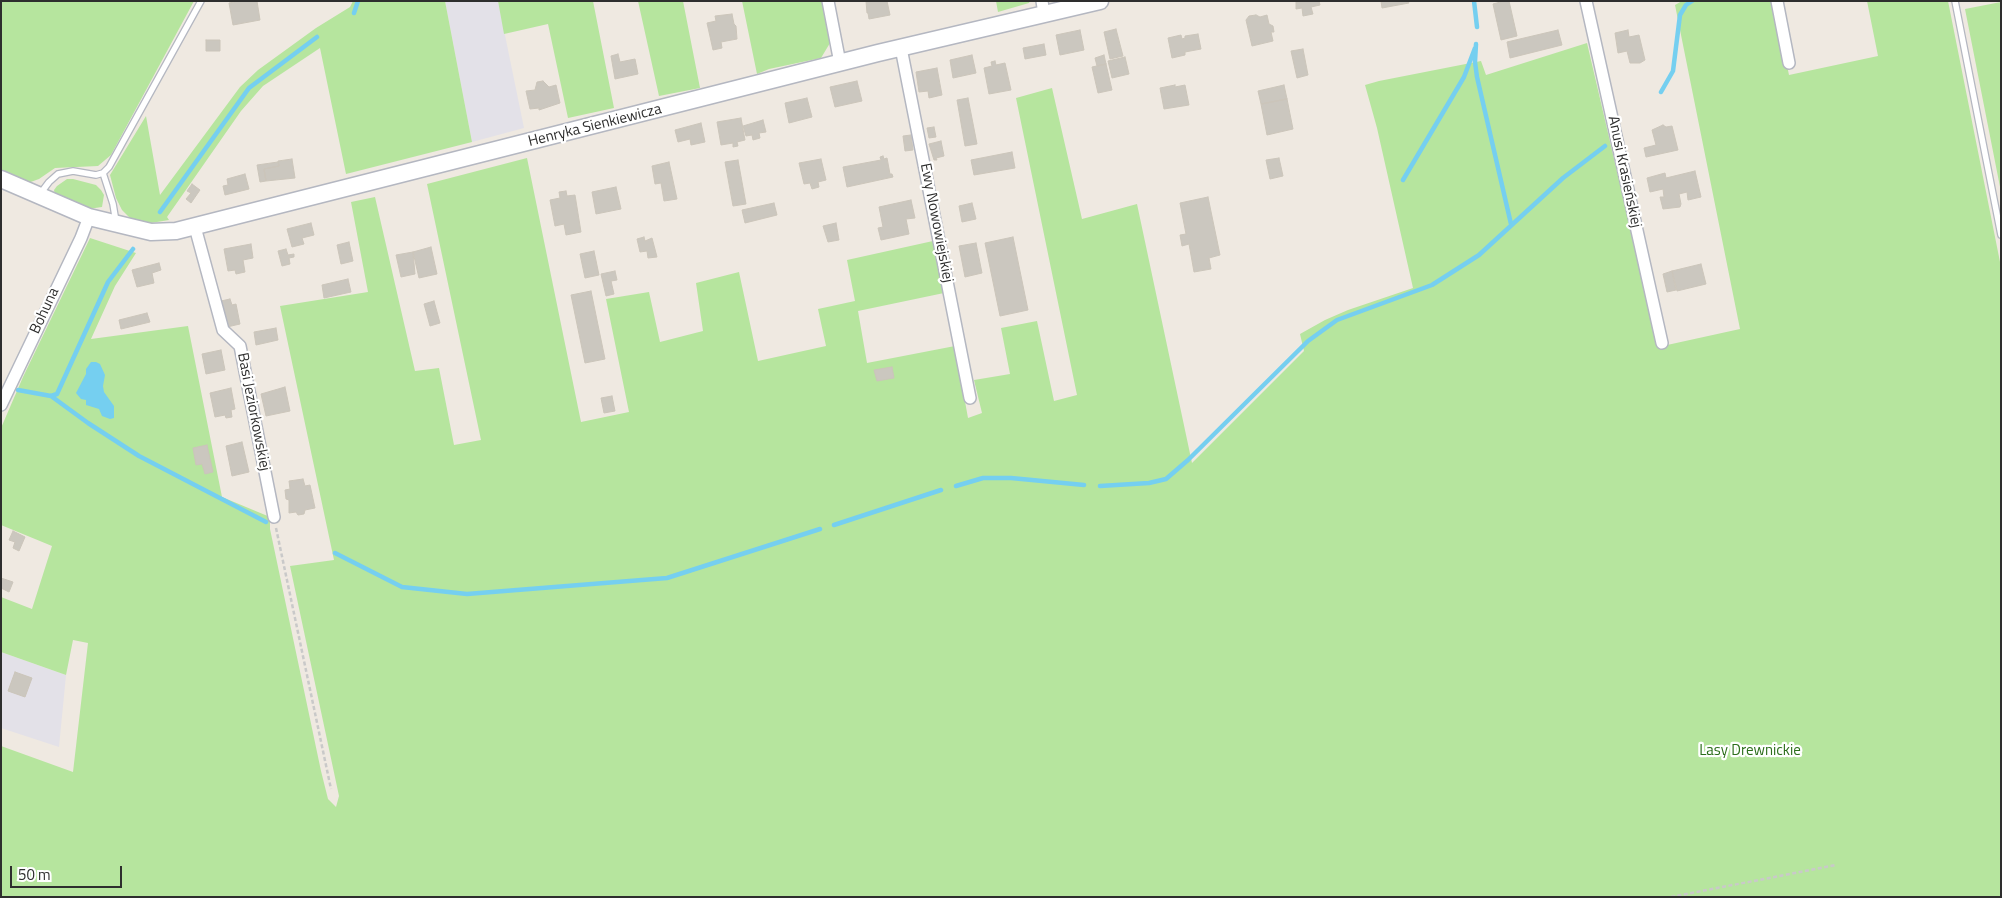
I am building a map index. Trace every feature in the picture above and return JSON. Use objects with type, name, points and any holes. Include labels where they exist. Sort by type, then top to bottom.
[{"type":"street","points":[[828,1],[840,63]]},
{"type":"street","name":"Henryka Sienkiewicza","points":[[1,179],[89,217],[117,224],[151,232],[195,227],[901,48],[1043,7],[1100,1]]},
{"type":"street","name":"Anusi Krasieńskiej","points":[[1586,1],[1662,344]]},
{"type":"street","points":[[1777,1],[1789,63]]},
{"type":"street","name":"Ewy Nowowiejskiej","points":[[901,48],[970,398]]},
{"type":"street","name":"Bohuna","points":[[1,405],[81,238],[89,217]]},
{"type":"street","name":"Basi Jeziorkowskiej","points":[[195,227],[223,330],[240,346],[274,517]]},
{"type":"lane","points":[[38,196],[58,174],[73,171],[96,175],[103,173],[109,167],[201,1]]},
{"type":"lane","points":[[1955,1],[2001,235]]},
{"type":"lane","points":[[103,173],[117,224]]},
{"type":"path","points":[[274,517],[331,789]]},
{"type":"path","points":[[1671,897],[1836,865]]},
{"type":"shaded area","points":[[445,1],[498,1],[524,128],[472,142]]},
{"type":"shaded area","points":[[1,652],[66,675],[59,747],[1,728]]},
{"type":"green space","points":[[1,1],[194,1],[111,155],[98,166],[55,168],[39,179],[25,184],[1,171]]},
{"type":"green space","points":[[353,1],[445,1],[472,142],[346,174],[320,48],[263,86],[241,111],[167,217],[169,220],[139,225],[122,210],[116,198],[110,175],[146,116],[160,195],[240,87],[258,70],[316,28],[350,7]]},
{"type":"green space","points":[[498,1],[593,1],[614,108],[568,118],[548,24],[504,34]]},
{"type":"green space","points":[[638,1],[683,1],[700,88],[659,96]]},
{"type":"green space","points":[[742,1],[822,1],[830,43],[821,58],[769,69],[757,74]]},
{"type":"green space","points":[[996,1],[1030,1],[1029,3],[998,12]]},
{"type":"green space","name":"Lasy Drewnickie","points":[[1682,1],[1773,1],[1789,75],[1878,56],[1867,1],[1948,1],[2001,267],[2001,897],[1,897],[1,746],[73,772],[88,643],[73,640],[66,675],[1,652],[1,597],[32,609],[52,546],[1,525],[1,428],[23,377],[90,238],[136,253],[115,286],[91,339],[188,326],[222,497],[270,517],[270,529],[321,771],[328,799],[336,807],[339,796],[290,566],[334,560],[280,306],[368,292],[351,202],[375,197],[415,371],[439,368],[454,445],[481,440],[427,184],[527,158],[581,422],[629,412],[606,299],[649,292],[660,342],[703,331],[696,283],[739,272],[758,361],[826,346],[818,309],[855,301],[847,260],[933,241],[944,293],[858,311],[867,363],[955,346],[968,418],[982,413],[974,380],[1010,374],[1001,328],[1037,321],[1054,401],[1077,395],[1016,98],[1052,88],[1082,219],[1137,204],[1192,463],[1304,351],[1300,334],[1348,310],[1413,288],[1377,128],[1365,85],[1379,81],[1481,61],[1486,75],[1587,43],[1658,347],[1740,329],[1675,5]]},
{"type":"green space","points":[[2001,2],[2001,192],[1965,9]]},
{"type":"green space","points":[[67,179],[96,185],[104,195],[102,207],[88,209],[55,195],[54,190],[57,186]]},
{"type":"water","points":[[91,362],[100,364],[105,375],[104,392],[114,406],[114,418],[110,419],[102,416],[99,409],[86,405],[86,400],[81,399],[76,393]]},
{"type":"building","points":[[257,1],[260,20],[233,25],[229,3]]},
{"type":"building","points":[[866,1],[887,1],[890,15],[869,19]]},
{"type":"building","points":[[1296,1],[1319,1],[1320,5],[1311,7],[1313,14],[1303,16],[1302,8],[1296,9]]},
{"type":"building","points":[[1381,1],[1408,1],[1409,3],[1382,8]]},
{"type":"building","points":[[1509,1],[1517,36],[1501,40],[1493,4]]},
{"type":"building","points":[[732,14],[736,26],[737,39],[721,42],[722,48],[713,50],[707,23],[716,21],[715,16]]},
{"type":"building","points":[[1256,15],[1260,17],[1267,15],[1269,24],[1273,26],[1274,32],[1271,32],[1273,41],[1252,46],[1246,20],[1249,16]]},
{"type":"building","points":[[1116,29],[1123,56],[1110,59],[1104,32]]},
{"type":"building","points":[[1080,30],[1084,50],[1060,55],[1056,35]]},
{"type":"building","points":[[1558,30],[1562,45],[1510,58],[1507,42]]},
{"type":"building","points":[[1628,30],[1629,37],[1639,35],[1645,60],[1640,63],[1630,63],[1627,51],[1618,53],[1615,33]]},
{"type":"building","points":[[1198,34],[1201,49],[1185,52],[1185,55],[1172,58],[1168,38],[1181,35],[1182,39],[1185,36]]},
{"type":"building","points":[[206,40],[220,40],[220,51],[206,51]]},
{"type":"building","points":[[1044,44],[1046,55],[1025,59],[1023,48]]},
{"type":"building","points":[[1303,49],[1308,75],[1297,78],[1291,51]]},
{"type":"building","points":[[618,54],[620,62],[635,59],[638,74],[615,79],[611,56]]},
{"type":"building","points":[[972,55],[976,73],[953,78],[950,60]]},
{"type":"building","points":[[1104,55],[1106,64],[1097,66],[1095,58]]},
{"type":"building","points":[[1125,57],[1129,74],[1112,78],[1108,61]]},
{"type":"building","points":[[995,61],[996,65],[1005,63],[1011,90],[989,94],[984,68],[992,66],[991,62]]},
{"type":"building","points":[[1106,64],[1112,90],[1098,93],[1092,67]]},
{"type":"building","points":[[937,68],[942,95],[929,98],[928,91],[919,92],[916,72]]},
{"type":"building","points":[[543,81],[549,87],[556,85],[560,103],[539,110],[539,108],[530,109],[526,91],[535,90],[537,82]]},
{"type":"building","points":[[857,81],[862,101],[835,107],[830,87]]},
{"type":"building","points":[[1175,85],[1175,87],[1185,85],[1189,105],[1164,109],[1160,88]]},
{"type":"building","points":[[1284,85],[1287,99],[1261,104],[1258,91]]},
{"type":"building","points":[[807,98],[812,117],[789,123],[785,103]]},
{"type":"building","points":[[968,98],[977,144],[965,146],[957,100]]},
{"type":"building","points":[[1287,99],[1293,129],[1267,135],[1261,104]]},
{"type":"building","points":[[741,118],[745,140],[737,142],[738,146],[733,147],[733,143],[721,145],[717,122]]},
{"type":"building","points":[[763,120],[766,132],[759,133],[760,138],[753,140],[752,135],[746,136],[743,126]]},
{"type":"building","points":[[701,123],[705,142],[691,145],[690,139],[678,142],[675,130]]},
{"type":"building","points":[[1663,125],[1666,127],[1672,126],[1678,150],[1646,157],[1644,148],[1656,145],[1652,130]]},
{"type":"building","points":[[934,127],[936,137],[929,138],[927,128]]},
{"type":"building","points":[[911,135],[913,150],[905,151],[903,136]]},
{"type":"building","points":[[941,141],[944,156],[934,160],[929,144]]},
{"type":"building","points":[[1012,152],[1015,168],[974,175],[971,160]]},
{"type":"building","points":[[883,156],[884,159],[887,158],[890,174],[893,177],[847,187],[843,167],[881,160],[880,157]]},
{"type":"building","points":[[1279,158],[1283,176],[1270,179],[1266,160]]},
{"type":"building","points":[[292,159],[295,178],[266,181],[264,169],[279,166],[278,161]]},
{"type":"building","points":[[821,159],[826,180],[818,182],[819,187],[812,189],[810,183],[804,184],[799,163]]},
{"type":"building","points":[[738,160],[746,204],[733,206],[725,162]]},
{"type":"building","points":[[278,162],[279,166],[264,169],[266,181],[260,182],[257,165]]},
{"type":"building","points":[[669,162],[677,199],[664,201],[661,183],[655,184],[652,166]]},
{"type":"building","points":[[1695,171],[1701,197],[1688,200],[1687,192],[1679,194],[1680,207],[1663,209],[1660,197],[1664,197],[1663,189],[1650,192],[1647,178],[1665,173],[1666,178]]},
{"type":"building","points":[[245,174],[249,189],[225,195],[223,186],[228,185],[227,179]]},
{"type":"building","points":[[192,184],[200,190],[191,203],[186,199],[191,193],[187,191]]},
{"type":"building","points":[[616,187],[621,209],[596,214],[592,192]]},
{"type":"building","points":[[566,191],[567,196],[575,195],[581,232],[566,235],[564,224],[555,226],[550,200],[560,198],[559,192]]},
{"type":"building","points":[[1208,197],[1220,255],[1209,258],[1211,269],[1194,272],[1189,244],[1182,246],[1180,235],[1186,234],[1180,203]]},
{"type":"building","points":[[911,200],[915,218],[906,219],[909,234],[881,240],[878,228],[883,227],[879,207]]},
{"type":"building","points":[[774,203],[777,215],[745,223],[742,210]]},
{"type":"building","points":[[972,203],[976,219],[962,222],[959,206]]},
{"type":"building","points":[[311,223],[314,235],[302,238],[304,244],[292,247],[287,229]]},
{"type":"building","points":[[836,223],[839,240],[828,242],[823,226]]},
{"type":"building","points":[[644,237],[645,241],[652,238],[657,257],[648,258],[647,251],[640,252],[637,239]]},
{"type":"building","points":[[1013,237],[1028,310],[1000,316],[985,243]]},
{"type":"building","points":[[349,242],[353,261],[341,264],[337,245]]},
{"type":"building","points":[[976,243],[982,273],[965,277],[959,246]]},
{"type":"building","points":[[251,244],[253,258],[243,260],[245,272],[236,274],[235,270],[228,271],[224,249]]},
{"type":"building","points":[[431,247],[437,274],[419,278],[413,252]]},
{"type":"building","points":[[286,249],[288,255],[294,254],[294,257],[289,258],[290,264],[282,266],[278,251]]},
{"type":"building","points":[[594,251],[599,275],[585,278],[580,254]]},
{"type":"building","points":[[413,252],[415,274],[401,277],[396,255]]},
{"type":"building","points":[[159,263],[161,270],[152,273],[154,283],[137,287],[132,270]]},
{"type":"building","points":[[1701,264],[1706,284],[1677,291],[1672,271]]},
{"type":"building","points":[[615,271],[617,280],[611,281],[614,294],[606,296],[601,274]]},
{"type":"building","points":[[1672,271],[1676,290],[1667,292],[1663,274]]},
{"type":"building","points":[[348,279],[351,292],[324,298],[322,285]]},
{"type":"building","points":[[591,291],[605,359],[585,363],[571,295]]},
{"type":"building","points":[[230,299],[232,305],[236,304],[240,324],[227,327],[221,301]]},
{"type":"building","points":[[434,301],[440,323],[430,326],[424,304]]},
{"type":"building","points":[[147,313],[150,322],[121,329],[119,320]]},
{"type":"building","points":[[276,328],[278,340],[256,345],[254,332]]},
{"type":"building","points":[[221,350],[225,370],[206,374],[202,354]]},
{"type":"building","points":[[892,367],[894,378],[877,381],[874,370]]},
{"type":"building","points":[[285,387],[290,411],[266,416],[261,394]]},
{"type":"building","points":[[231,388],[235,409],[231,410],[232,417],[226,418],[225,415],[215,417],[210,393]]},
{"type":"building","points":[[612,396],[615,411],[604,413],[601,398]]},
{"type":"building","points":[[242,442],[249,472],[232,476],[226,446]]},
{"type":"building","points":[[207,445],[213,472],[205,474],[202,464],[196,465],[193,448]]},
{"type":"building","points":[[303,479],[305,486],[310,485],[315,508],[305,510],[304,514],[289,513],[289,500],[286,499],[285,490],[290,489],[289,481]]},
{"type":"building","points":[[13,531],[25,537],[19,551],[13,548],[15,542],[9,540]]},
{"type":"building","points":[[1,578],[13,582],[9,592],[1,588]]},
{"type":"building","points":[[15,672],[32,678],[25,697],[8,691]]},
{"type":"waterway","points":[[354,13],[358,1]]},
{"type":"waterway","points":[[1474,1],[1477,27]]},
{"type":"waterway","points":[[1661,92],[1673,71],[1680,15],[1686,5],[1692,1]]},
{"type":"waterway","points":[[160,212],[249,88],[317,37]]},
{"type":"waterway","points":[[1476,44],[1475,62],[1477,77],[1511,224]]},
{"type":"waterway","points":[[1403,180],[1464,77],[1475,48]]},
{"type":"waterway","points":[[1100,486],[1149,483],[1166,479],[1188,460],[1308,341],[1337,320],[1432,285],[1479,255],[1563,178],[1605,146]]},
{"type":"waterway","points":[[18,390],[51,396],[57,394],[108,282],[133,249]]},
{"type":"waterway","points":[[51,396],[139,456],[266,522]]},
{"type":"waterway","points":[[956,486],[983,478],[1011,478],[1084,485]]},
{"type":"waterway","points":[[834,525],[941,490]]},
{"type":"waterway","points":[[335,553],[402,587],[467,594],[667,578],[820,529]]}]
